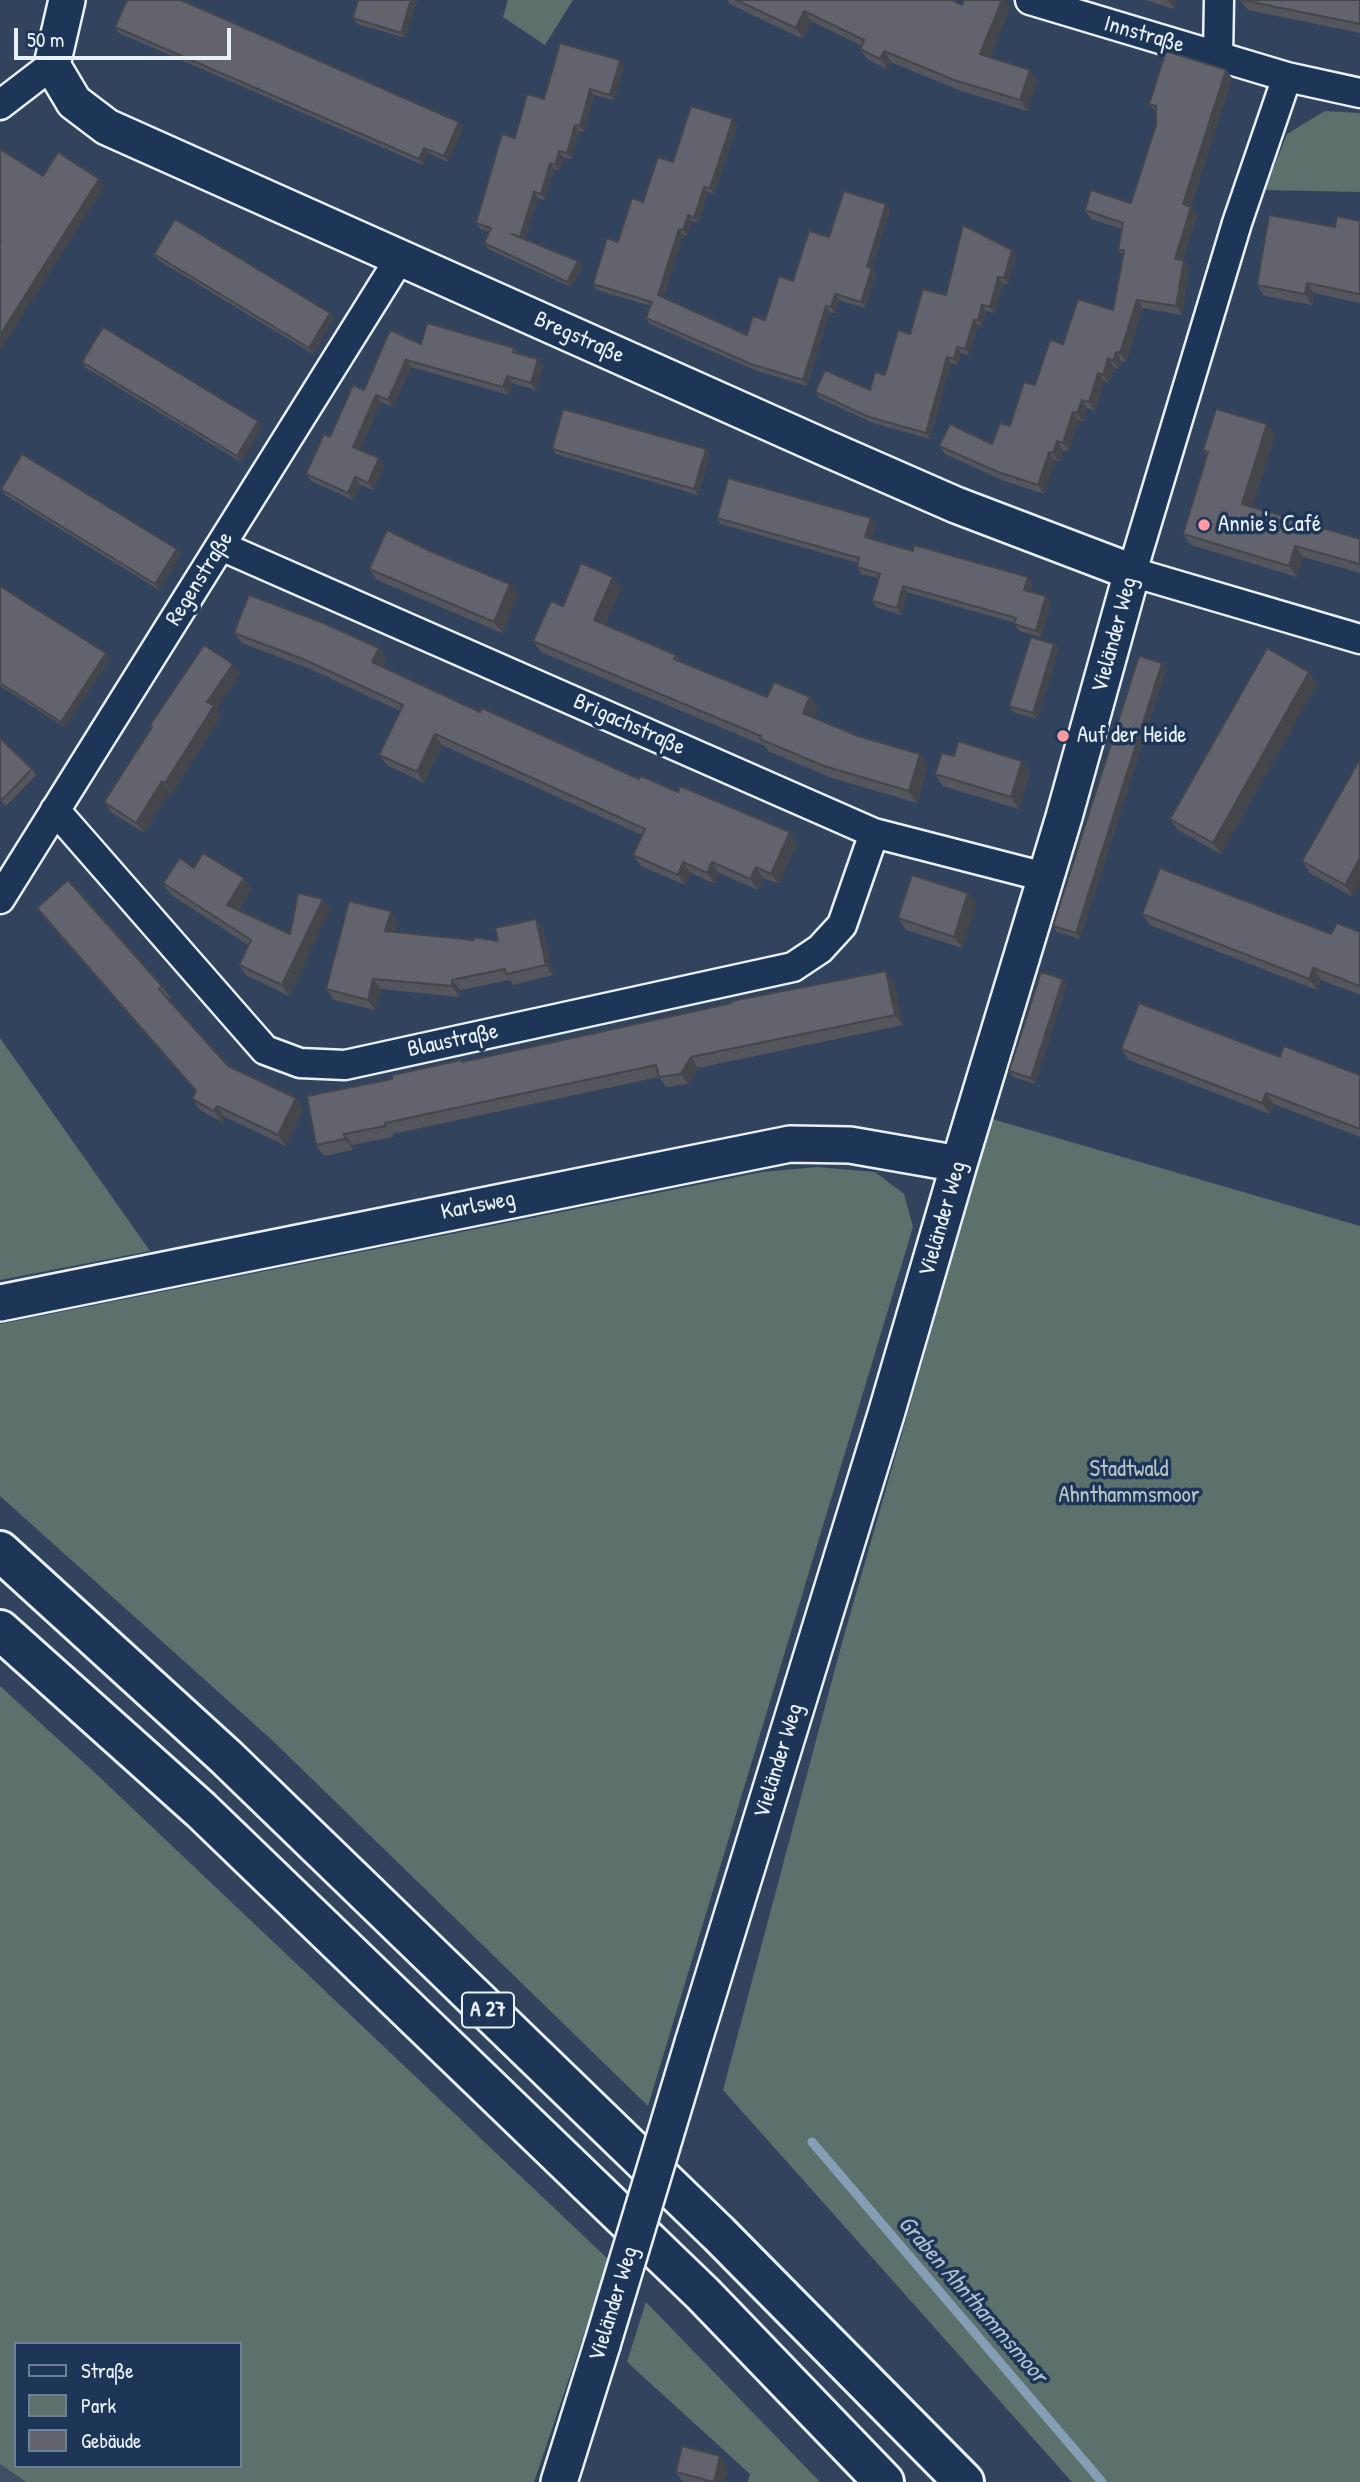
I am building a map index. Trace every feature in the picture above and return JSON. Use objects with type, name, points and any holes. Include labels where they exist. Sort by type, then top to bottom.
[{"type":"highway","name":"A 27","points":[[0,1551],[246,1776],[719,2234],[964,2482]]},
{"type":"highway","name":"A 27","points":[[0,1630],[201,1810],[311,1916],[703,2294],[884,2482]]},
{"type":"street","points":[[0,105],[52,65],[67,0]]},
{"type":"street","name":"Innstraße","points":[[1030,0],[1218,57]]},
{"type":"street","points":[[1219,0],[1218,57],[1287,77],[1360,93]]},
{"type":"street","name":"Bregstraße","points":[[52,65],[74,102],[107,127],[946,500],[1132,572]]},
{"type":"street","name":"Vieländer Weg","points":[[559,2482],[887,1411],[1237,223],[1287,77]]},
{"type":"street","name":"Regenstraße","points":[[0,899],[400,258]]},
{"type":"street","name":"Brigachstraße","points":[[221,545],[874,833],[1045,877]]},
{"type":"street","points":[[1132,572],[1360,639]]},
{"type":"street","name":"Blaustraße","points":[[55,810],[265,1050],[300,1063],[345,1065],[793,967],[820,948],[842,925],[874,833]]},
{"type":"street","name":"Karlsweg","points":[[0,1303],[790,1144],[850,1145],[959,1164]]},
{"type":"shaded area","points":[[0,2464],[26,2482],[0,2482]]},
{"type":"green space","points":[[508,0],[573,0],[545,45],[503,17]]},
{"type":"green space","points":[[1325,111],[1360,113],[1360,192],[1265,190],[1287,134]]},
{"type":"green space","points":[[0,1038],[150,1251],[0,1280]]},
{"type":"green space","name":"Stadtwald Ahnthammsmoor","points":[[992,1119],[1360,1226],[1360,2482],[1072,2482],[723,2090],[843,1639]]},
{"type":"green space","points":[[817,1167],[875,1172],[904,1194],[913,1227],[648,2106],[273,1741],[0,1496],[0,1324],[762,1172]]},
{"type":"green space","points":[[0,1686],[609,2260],[534,2482],[26,2482],[0,2464]]},
{"type":"green space","points":[[646,2302],[820,2482],[748,2482],[750,2474],[627,2362]]},
{"type":"building","points":[[127,0],[181,0],[459,122],[444,156],[424,148],[419,159],[115,27]]},
{"type":"building","points":[[358,0],[411,0],[401,33],[353,18]]},
{"type":"building","points":[[736,0],[952,0],[962,5],[964,0],[1002,0],[980,54],[1030,70],[1020,100],[954,80],[884,51],[880,59],[860,49],[864,40],[804,11],[796,28]]},
{"type":"building","points":[[1242,0],[1360,0],[1360,24]]},
{"type":"building","points":[[560,43],[620,60],[610,95],[590,89],[580,126],[575,125],[567,153],[559,151],[555,165],[550,163],[541,194],[534,192],[520,237],[512,234],[578,261],[567,282],[484,243],[491,228],[476,223],[502,134],[515,138],[527,94],[544,99]]},
{"type":"building","points":[[1166,51],[1226,70],[1183,204],[1191,207],[1175,259],[1184,260],[1176,306],[1137,300],[1120,353],[1116,352],[1113,361],[1108,358],[1103,375],[1098,373],[1089,402],[1082,400],[1077,413],[1073,412],[1063,443],[1057,441],[1053,453],[1049,452],[1038,485],[998,472],[939,446],[950,424],[992,444],[1000,423],[1010,426],[1024,382],[1035,385],[1050,340],[1063,344],[1078,299],[1113,310],[1124,250],[1118,250],[1123,223],[1085,210],[1091,190],[1131,203],[1156,125],[1156,106],[1149,104]]},
{"type":"building","points":[[691,106],[733,119],[710,188],[704,187],[694,218],[688,215],[683,230],[679,229],[658,295],[747,335],[753,316],[765,320],[779,276],[793,281],[809,231],[829,237],[844,191],[886,204],[867,267],[872,268],[861,302],[835,294],[831,307],[826,306],[803,380],[751,364],[646,318],[652,302],[593,284],[607,238],[618,242],[632,198],[643,202],[658,157],[673,162]]},
{"type":"building","points":[[0,149],[43,176],[58,152],[99,179],[0,335],[1,241]]},
{"type":"building","points":[[1269,215],[1335,227],[1337,216],[1360,221],[1360,294],[1307,283],[1305,294],[1257,285]]},
{"type":"building","points":[[175,219],[330,313],[309,348],[154,254]]},
{"type":"building","points":[[963,225],[1012,250],[1004,278],[998,277],[990,307],[982,305],[965,349],[957,347],[954,359],[947,357],[926,433],[869,417],[815,392],[825,370],[870,390],[875,372],[885,375],[898,330],[910,334],[923,289],[946,295]]},
{"type":"building","points":[[427,323],[514,348],[513,352],[538,359],[531,383],[507,376],[503,387],[406,360],[388,400],[376,395],[353,447],[379,458],[368,483],[355,477],[348,493],[306,474],[324,434],[330,437],[353,385],[364,390],[390,330],[421,344]]},
{"type":"building","points":[[103,327],[258,421],[237,456],[82,362]]},
{"type":"building","points":[[563,409],[706,449],[694,489],[552,449]]},
{"type":"building","points":[[1216,409],[1267,424],[1242,504],[1360,539],[1360,564],[1295,546],[1289,566],[1183,534],[1208,452],[1203,450]]},
{"type":"building","points":[[22,454],[177,549],[155,584],[1,489]]},
{"type":"building","points":[[728,478],[871,518],[865,537],[913,551],[914,545],[1028,577],[1024,590],[1046,596],[1036,631],[1014,624],[1016,618],[903,586],[897,608],[872,601],[880,574],[857,567],[859,558],[717,518]]},
{"type":"building","points":[[387,530],[510,584],[494,622],[369,569]]},
{"type":"building","points":[[581,563],[613,577],[594,620],[676,655],[674,659],[767,697],[774,682],[810,697],[803,713],[858,736],[920,754],[909,791],[824,766],[760,739],[761,736],[533,641],[551,601],[563,606]]},
{"type":"building","points":[[0,586],[106,653],[61,722],[0,683]]},
{"type":"building","points":[[249,595],[321,622],[379,648],[372,662],[480,712],[482,708],[639,779],[641,776],[678,792],[680,786],[790,832],[771,874],[756,867],[750,879],[712,862],[707,873],[683,862],[678,875],[633,855],[645,829],[435,734],[417,772],[379,755],[403,705],[303,659],[234,633]]},
{"type":"building","points":[[1031,637],[1054,644],[1033,713],[1009,706]]},
{"type":"building","points":[[204,645],[233,664],[207,702],[214,706],[136,823],[104,802],[152,727],[150,725]]},
{"type":"building","points":[[1267,648],[1309,672],[1213,843],[1170,819]]},
{"type":"building","points":[[1139,656],[1162,663],[1076,933],[1053,926]]},
{"type":"building","points":[[0,738],[32,769],[2,800],[0,798]]},
{"type":"building","points":[[958,741],[1022,761],[1011,797],[935,774],[942,753],[954,756]]},
{"type":"building","points":[[1360,759],[1360,858],[1345,885],[1302,861]]},
{"type":"building","points":[[203,853],[244,878],[227,905],[290,934],[298,893],[323,899],[282,985],[239,965],[251,940],[163,883],[180,858],[194,868]]},
{"type":"building","points":[[1160,868],[1331,934],[1337,923],[1360,932],[1360,986],[1313,968],[1309,979],[1142,914]]},
{"type":"building","points":[[912,875],[968,893],[954,937],[898,918]]},
{"type":"building","points":[[68,880],[162,986],[159,989],[228,1066],[296,1098],[278,1135],[217,1106],[214,1111],[192,1099],[196,1091],[37,908]]},
{"type":"building","points":[[349,901],[391,911],[385,931],[474,940],[473,937],[498,941],[495,928],[536,919],[546,965],[506,974],[505,969],[452,980],[452,986],[373,979],[368,1000],[326,989]]},
{"type":"building","points":[[886,971],[895,1015],[691,1057],[681,1074],[659,1077],[656,1065],[385,1123],[385,1126],[344,1134],[345,1139],[316,1145],[307,1096],[732,1001]]},
{"type":"building","points":[[1041,972],[1063,979],[1031,1078],[1009,1071]]},
{"type":"building","points":[[1139,1003],[1280,1057],[1284,1046],[1360,1075],[1360,1129],[1266,1093],[1262,1103],[1121,1049]]},
{"type":"building","points":[[682,2446],[720,2456],[714,2482],[676,2472]]},
{"type":"waterway","name":"Graben Ahnthammsmoor","points":[[812,2142],[1102,2482]]},
{"type":"place","name":"Annie's Café","points":[[1204,525]]},
{"type":"place","name":"Auf der Heide","points":[[1063,736]]}]
